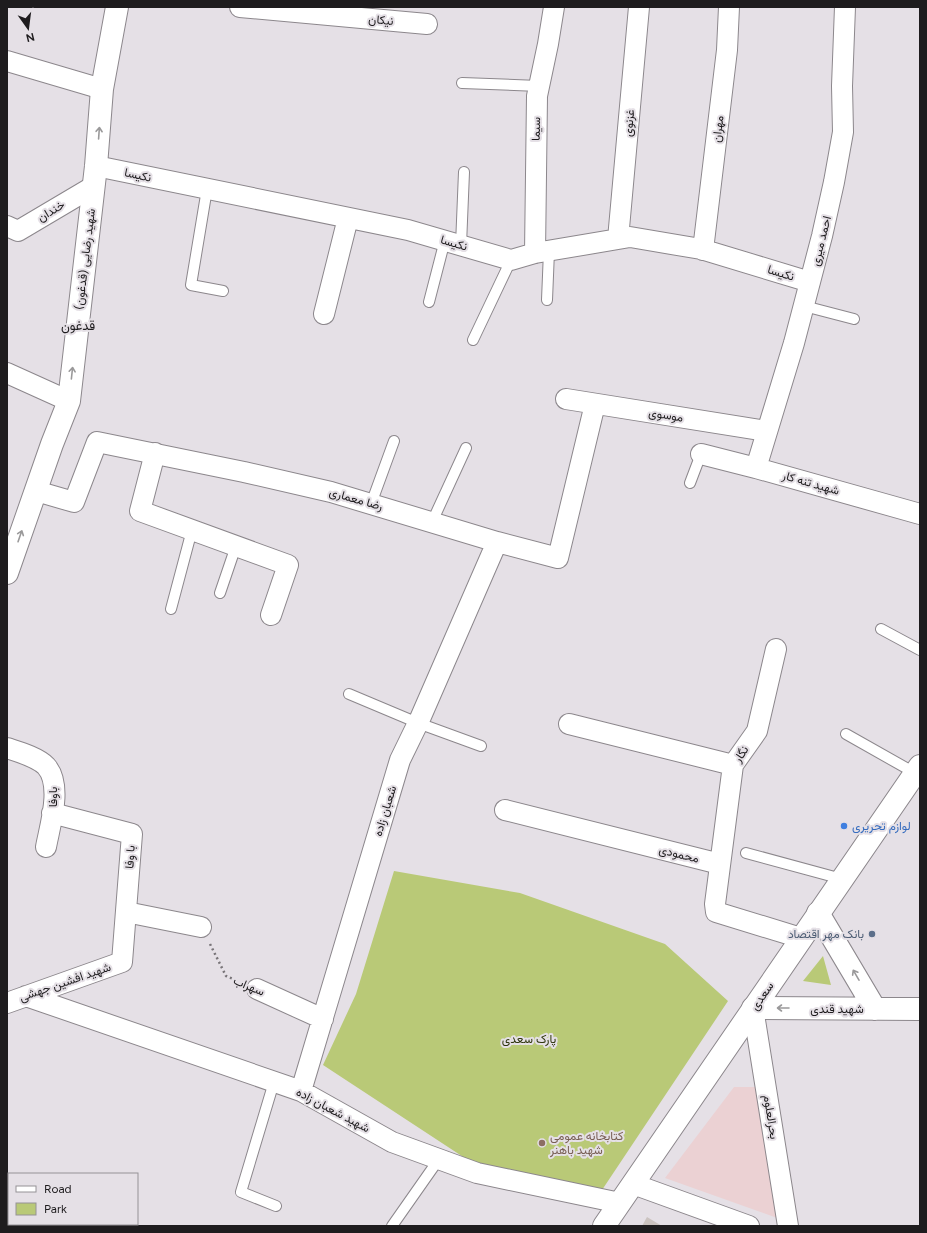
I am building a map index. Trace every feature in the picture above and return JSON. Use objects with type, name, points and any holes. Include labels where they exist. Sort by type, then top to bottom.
[{"type":"street","name":"(قدغون) شهید رضایی","points":[[7,573],[69,400],[95,176],[102,89],[117,7]]},
{"type":"street","name":"نیکان","points":[[240,7],[427,24]]},
{"type":"street","name":"سیما","points":[[542,252],[537,96],[554,7]]},
{"type":"street","name":"غزنوی","points":[[618,239],[639,7]]},
{"type":"street","name":"مهران","points":[[703,250],[728,50],[729,7]]},
{"type":"street","name":"احمد میری","points":[[756,468],[794,343],[834,182],[843,132],[842,86],[845,7]]},
{"type":"street","points":[[7,61],[102,89]]},
{"type":"street","name":"نکیسا","points":[[95,176],[207,189],[408,230],[511,260],[542,252],[630,237],[703,250],[810,282]]},
{"type":"street","name":"خندان","points":[[7,226],[18,231],[95,176]]},
{"type":"street","points":[[324,314],[348,218]]},
{"type":"street","points":[[7,373],[69,400]]},
{"type":"street","name":"موسوی","points":[[566,399],[767,431]]},
{"type":"street","name":"رضا معماری","points":[[36,491],[74,502],[97,442],[244,472],[331,492],[497,542],[558,558],[595,404]]},
{"type":"street","points":[[155,453],[140,511],[288,565],[272,615]]},
{"type":"street","name":"شهید تنه کار","points":[[701,454],[920,514]]},
{"type":"street","name":"شعبان زاده","points":[[301,1091],[400,760],[418,723],[497,542]]},
{"type":"street","name":"نگار","points":[[720,864],[733,765],[757,731],[776,649]]},
{"type":"street","points":[[569,724],[733,765]]},
{"type":"street","name":"باوفا","points":[[7,748],[27,754],[46,766],[52,778],[55,796],[46,847]]},
{"type":"street","name":"سعدی","points":[[604,1226],[918,769]]},
{"type":"street","name":"محمودی","points":[[505,810],[720,864]]},
{"type":"street","name":"با وفا","points":[[52,813],[132,834],[122,962]]},
{"type":"street","points":[[720,864],[715,904],[716,912],[801,938]]},
{"type":"street","points":[[126,912],[201,927]]},
{"type":"street","points":[[818,914],[875,1009]]},
{"type":"street","name":"شهید افشین جهشی","points":[[7,1002],[122,962]]},
{"type":"street","name":"سهراب","points":[[257,989],[323,1019]]},
{"type":"street","name":"شهید شعبان زاده","points":[[26,996],[301,1091],[392,1142],[477,1173],[620,1203]]},
{"type":"street","name":"شهید قندی","points":[[753,1008],[920,1009]]},
{"type":"street","name":"بحرالعلوم","points":[[753,1008],[788,1226]]},
{"type":"street","points":[[633,1184],[718,1221],[749,1226]]},
{"type":"lane","points":[[462,83],[539,86]]},
{"type":"lane","points":[[429,302],[453,242],[464,172]]},
{"type":"lane","points":[[207,189],[191,285],[223,290]]},
{"type":"lane","points":[[542,252],[547,300]]},
{"type":"lane","points":[[473,340],[511,260]]},
{"type":"lane","points":[[804,306],[854,319]]},
{"type":"lane","points":[[371,504],[394,441]]},
{"type":"lane","points":[[432,522],[466,448]]},
{"type":"lane","points":[[690,483],[701,454]]},
{"type":"lane","points":[[171,609],[192,530]]},
{"type":"lane","points":[[220,593],[236,546]]},
{"type":"lane","points":[[881,629],[920,650]]},
{"type":"lane","points":[[349,694],[418,723],[481,746]]},
{"type":"lane","points":[[846,734],[918,769]]},
{"type":"lane","points":[[746,853],[842,879]]},
{"type":"lane","points":[[274,1082],[240,1192],[276,1206]]},
{"type":"lane","points":[[392,1226],[439,1159]]},
{"type":"path","name":"سهراب","points":[[201,927],[226,976],[257,989]]},
{"type":"shaded area","points":[[734,1087],[755,1087],[780,1219],[665,1178]]},
{"type":"green space","name":"پارک سعدی","points":[[394,871],[520,893],[665,944],[728,1001],[600,1193],[477,1166],[323,1065],[356,994]]},
{"type":"green space","points":[[823,956],[831,985],[803,981]]},
{"type":"building","points":[[647,1217],[662,1226],[642,1226]]},
{"type":"place","name":"لوازم تحریری","points":[[844,826]]},
{"type":"place","name":"بانک مهر اقتصاد","points":[[872,934]]},
{"type":"place","name":"کتابخانه عمومی شهید باهنر","points":[[542,1143]]},
{"type":"district","name":"قدغون","points":[[78,325]]}]
